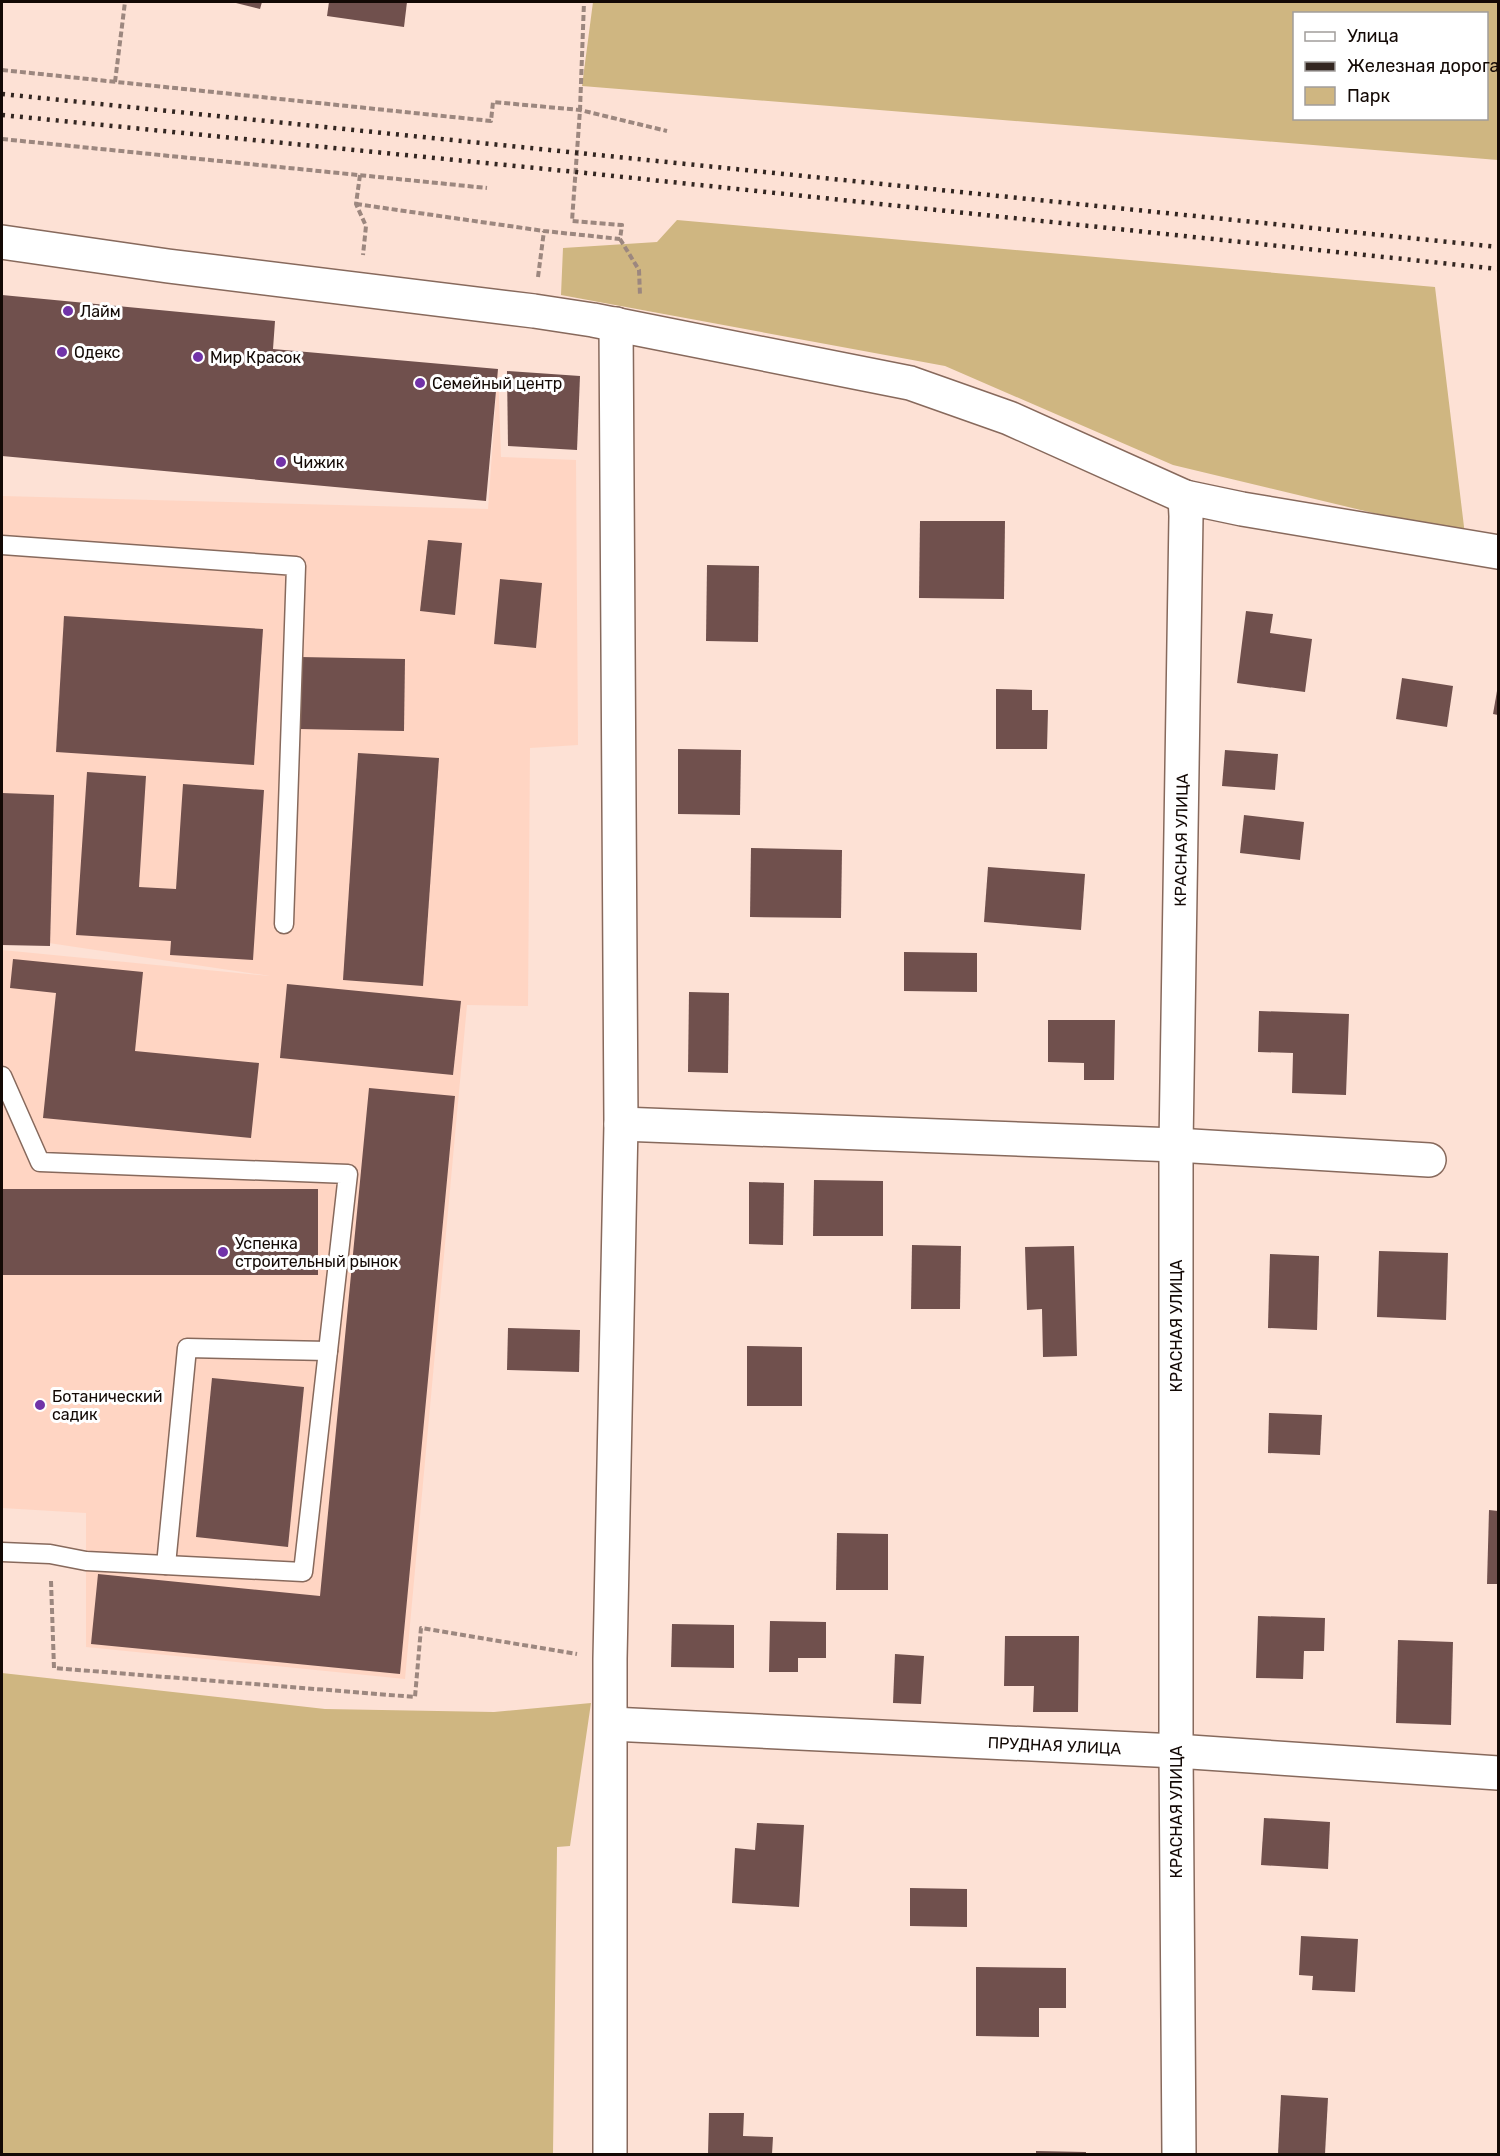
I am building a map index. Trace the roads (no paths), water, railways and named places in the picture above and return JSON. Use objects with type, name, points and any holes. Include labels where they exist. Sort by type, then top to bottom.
[{"type":"street","points":[[2,242],[168,266],[534,310],[910,383],[1010,418],[1185,497],[1242,509],[1498,552]]},
{"type":"street","points":[[610,2154],[612,1724],[610,1659],[621,1124],[625,326]]},
{"type":"street","name":"КРАСНАЯ УЛИЦА","points":[[1179,2154],[1176,1751],[1176,1145],[1185,497]]},
{"type":"street","points":[[621,1124],[1176,1145],[1429,1160]]},
{"type":"street","name":"ПРУДНАЯ УЛИЦА","points":[[612,1724],[1176,1751],[1498,1773]]},
{"type":"lane","points":[[2,545],[296,566],[284,924]]},
{"type":"lane","points":[[2,1076],[40,1162],[348,1174],[303,1572],[86,1561],[50,1554],[2,1552]]},
{"type":"lane","points":[[166,1565],[187,1348],[328,1351]]},
{"type":"railway","points":[[2,94],[1498,247]]},
{"type":"railway","points":[[2,115],[576,172],[1498,269]]},
{"type":"place","name":"Лайм","points":[[68,311]]},
{"type":"place","name":"Одекс","points":[[62,352]]},
{"type":"place","name":"Мир Красок","points":[[198,357]]},
{"type":"place","name":"Семейный центр","points":[[420,383]]},
{"type":"place","name":"Чижик","points":[[281,462]]},
{"type":"place","name":"Успенка строительный рынок","points":[[223,1252]]},
{"type":"place","name":"Ботанический садик","points":[[40,1405]]}]
